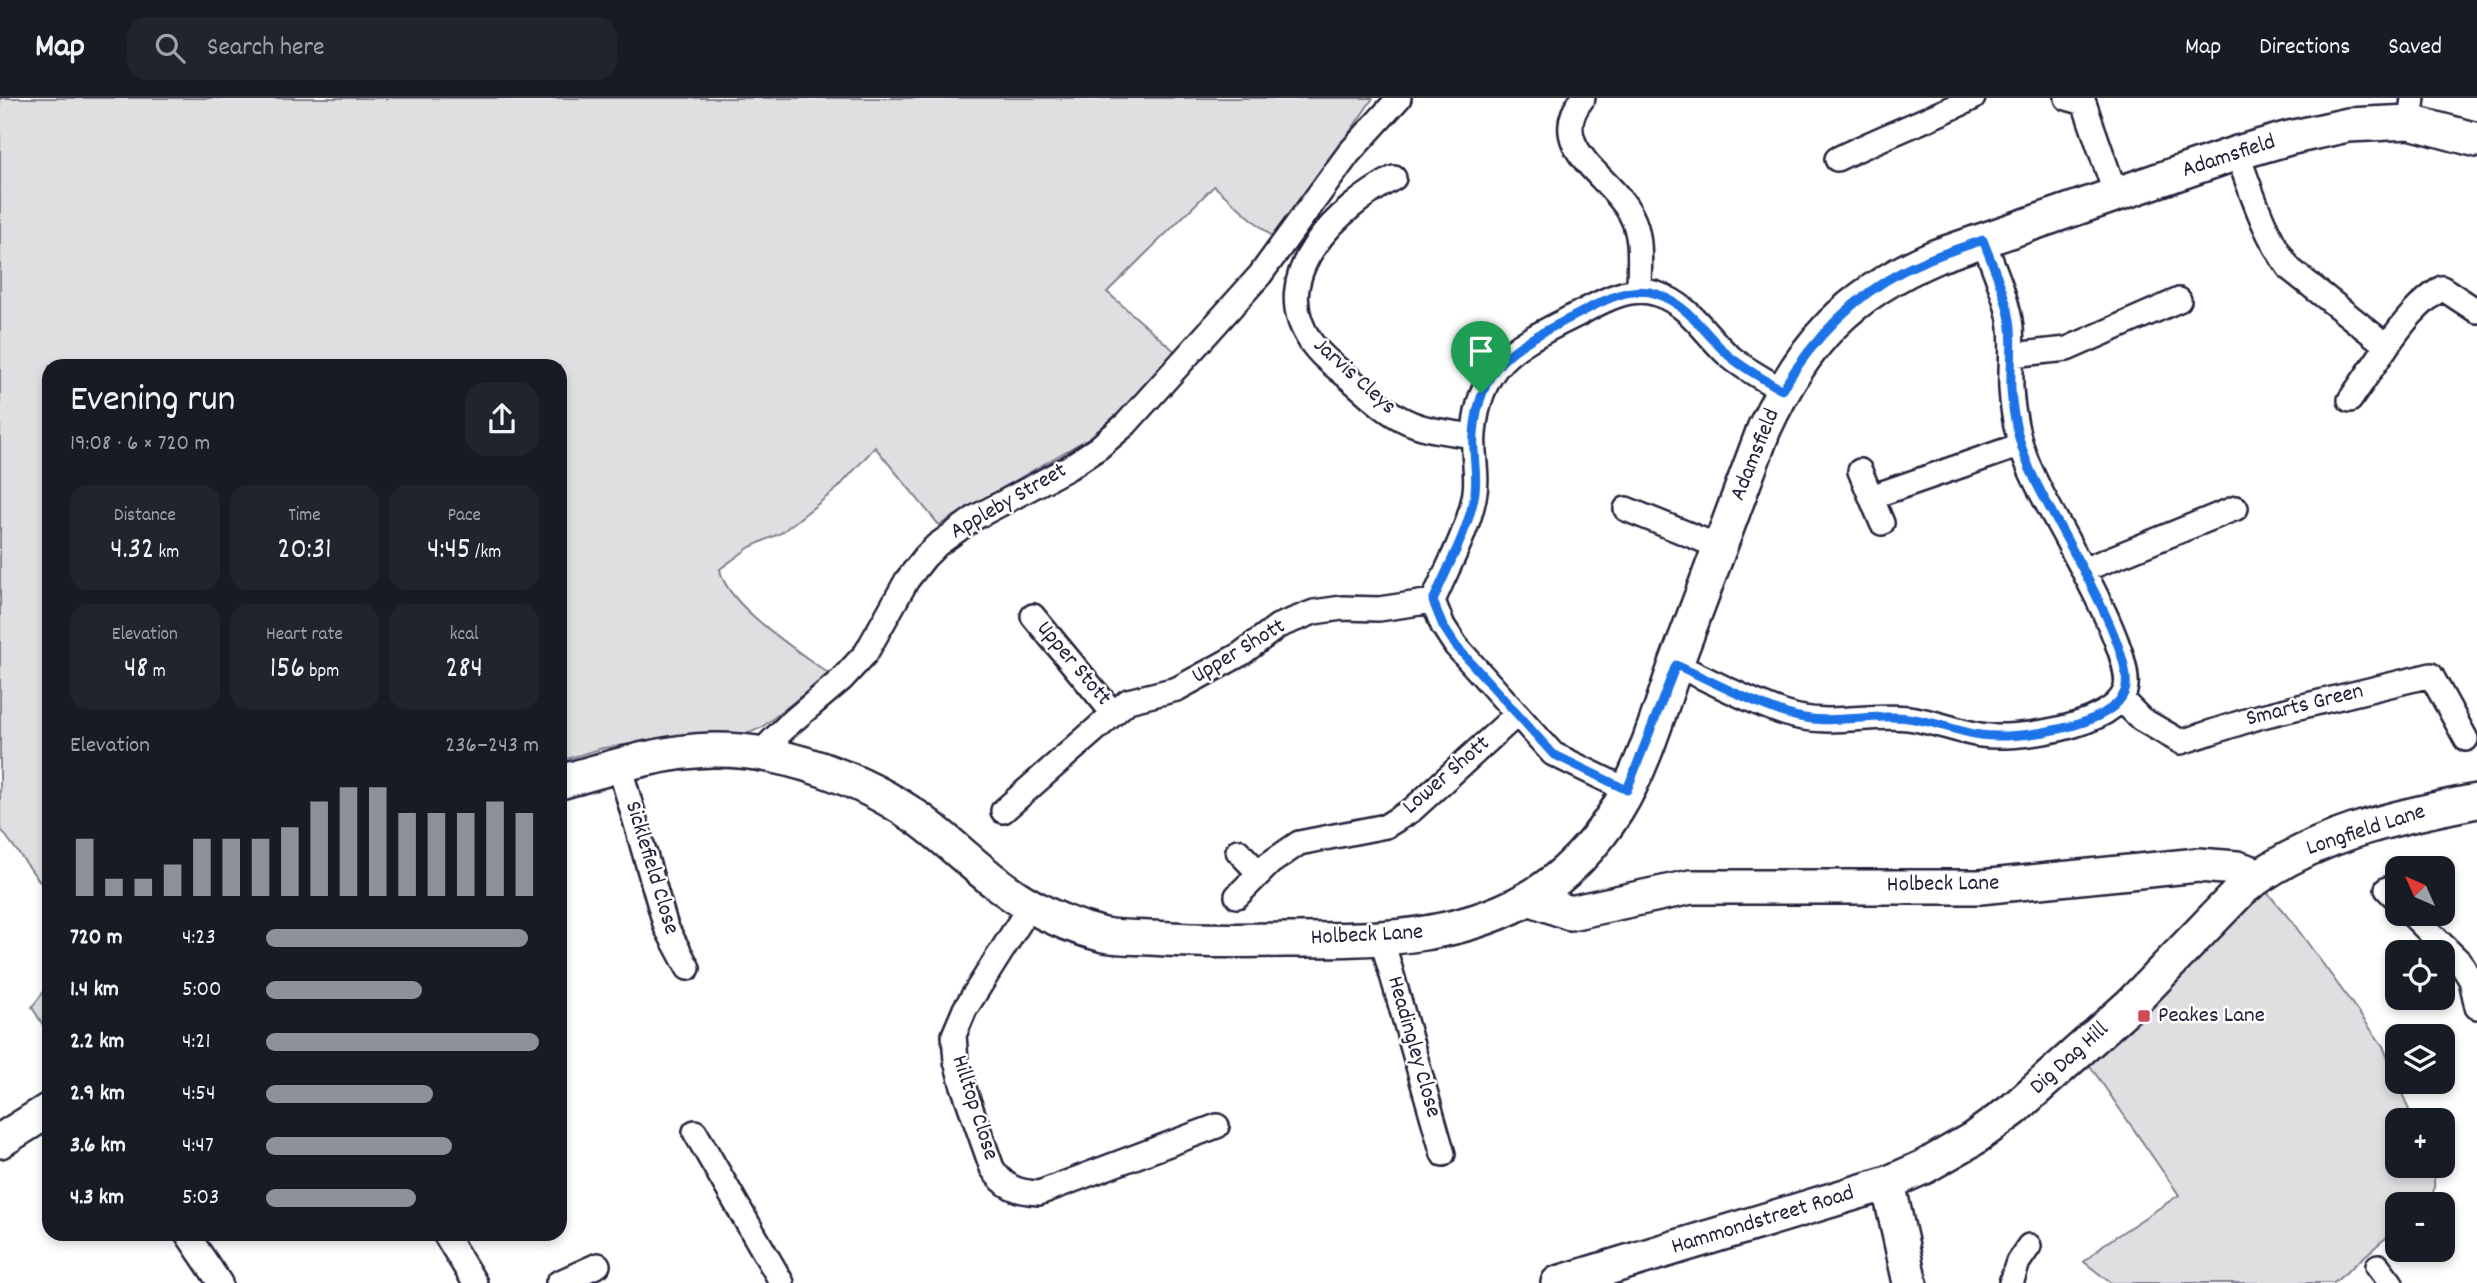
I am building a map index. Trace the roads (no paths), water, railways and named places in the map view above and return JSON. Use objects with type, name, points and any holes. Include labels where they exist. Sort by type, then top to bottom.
[{"type":"street","name":"Appleby Street","points":[[762,755],[789,724],[842,679],[866,653],[907,580],[937,545],[976,517],[1068,468],[1098,448],[1126,424],[1260,275],[1349,153],[1399,98]]},
{"type":"street","points":[[1583,98],[1571,117],[1570,135],[1589,167],[1614,191],[1631,215],[1639,237],[1639,289]]},
{"type":"street","points":[[1837,159],[1973,98]]},
{"type":"street","points":[[2080,100],[2116,195]]},
{"type":"street","name":"Adamsfield","points":[[1529,898],[1559,877],[1596,838],[1616,811],[1627,790],[1764,429],[1782,390],[1798,363],[1820,336],[1866,293],[1904,270],[1983,240],[2237,153],[2289,138],[2412,110],[2477,140]]},
{"type":"street","points":[[2237,153],[2256,206],[2280,256],[2290,269],[2387,346]]},
{"type":"street","name":"Jarvis Cleys","points":[[1394,178],[1374,189],[1344,212],[1315,246],[1298,279],[1300,317],[1304,330],[1318,350],[1390,412],[1416,425],[1474,436]]},
{"type":"street","points":[[1676,665],[1787,714],[1815,720],[1907,718],[1978,735],[2032,735],[2102,715],[2121,699],[2126,690],[2127,678],[2120,652],[2083,570],[2034,479],[2021,445],[2011,388],[2010,321],[1983,240]]},
{"type":"street","points":[[2350,400],[2406,318],[2427,297],[2442,288],[2477,311]]},
{"type":"street","points":[[1627,790],[1553,754],[1456,646],[1443,626],[1433,601],[1475,497],[1477,468],[1474,436],[1481,393],[1487,380],[1504,358],[1524,343],[1609,298],[1639,289],[1657,294],[1681,306],[1730,356],[1782,390]]},
{"type":"street","points":[[2012,355],[2067,349],[2179,300]]},
{"type":"street","points":[[1871,497],[2021,445]]},
{"type":"street","points":[[1860,471],[1881,523]]},
{"type":"street","points":[[2083,570],[2236,508]]},
{"type":"street","points":[[1626,509],[1720,547]]},
{"type":"street","name":"Upper Shott","points":[[1003,811],[1128,701],[1177,689],[1241,654],[1278,626],[1314,612],[1342,608],[1379,609],[1433,601]]},
{"type":"street","name":"Upper Stott","points":[[1033,616],[1113,713]]},
{"type":"street","name":"Smarts Green","points":[[2121,699],[2141,719],[2181,741],[2258,717],[2431,675],[2466,739]]},
{"type":"street","name":"Lower Shott","points":[[1237,896],[1259,873],[1299,843],[1386,826],[1412,810],[1516,715]]},
{"type":"street","points":[[567,780],[648,758],[713,750],[762,755]]},
{"type":"street","name":"Holbeck Lane","points":[[762,755],[830,772],[886,798],[916,817],[1030,906],[1106,936],[1197,941],[1382,940],[1438,932],[1480,920],[1529,898],[1570,912],[1691,887],[1980,887],[2198,865],[2237,868],[2259,875]]},
{"type":"street","name":"Sicklefield Close","points":[[619,765],[666,928],[688,968]]},
{"type":"street","name":"Longfield Lane","points":[[2259,875],[2295,854],[2372,825],[2418,812],[2477,801]]},
{"type":"street","points":[[1238,851],[1259,873]]},
{"type":"street","name":"Dig Dag Hill","points":[[1888,1183],[1924,1167],[1973,1139],[2013,1110],[2131,1004],[2241,890],[2259,875]]},
{"type":"street","name":"Hilltop Close","points":[[1030,906],[965,1009],[954,1035],[956,1061],[962,1083],[992,1168],[999,1179],[1013,1189],[1039,1193],[1217,1126]]},
{"type":"street","points":[[2424,926],[2460,962],[2471,980],[2477,1007]]},
{"type":"street","name":"Headingley Close","points":[[1382,940],[1443,1154]]},
{"type":"street","points":[[0,1141],[42,1114]]},
{"type":"street","points":[[695,1132],[782,1283]]},
{"type":"street","points":[[1888,1183],[1910,1283]]},
{"type":"street","name":"Hammondstreet Road","points":[[1558,1283],[1888,1183]]},
{"type":"street","points":[[192,1241],[220,1283]]},
{"type":"street","points":[[448,1241],[475,1283]]},
{"type":"street","points":[[2011,1283],[2018,1262],[2029,1247]]},
{"type":"street","points":[[558,1283],[598,1265]]},
{"type":"place","name":"Peakes Lane","points":[[2144,1016]]}]
